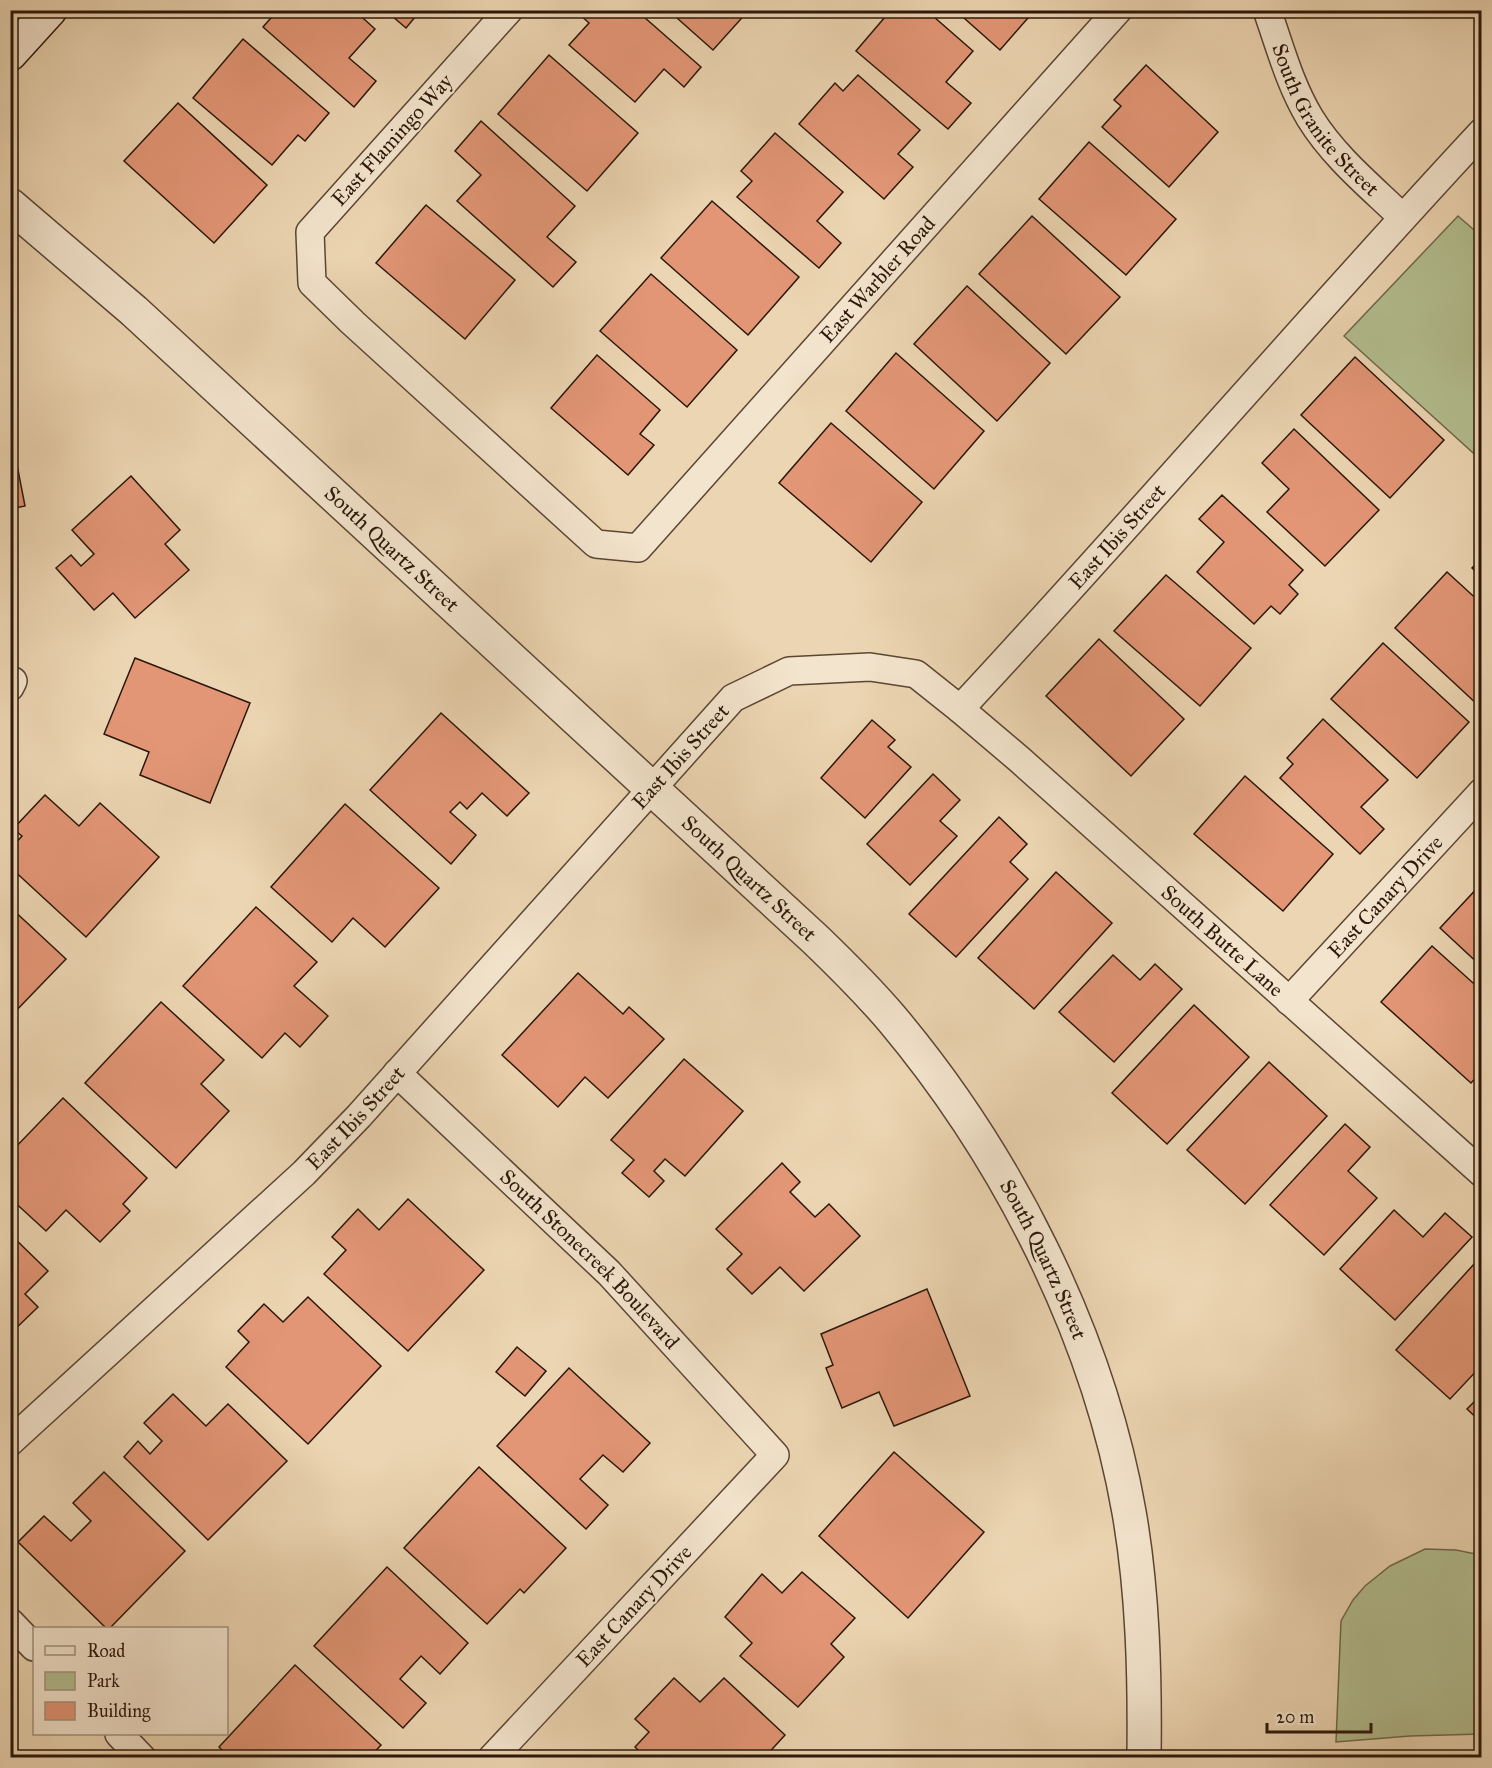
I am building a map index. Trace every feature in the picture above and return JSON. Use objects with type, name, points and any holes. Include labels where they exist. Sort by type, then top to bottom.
[{"type":"street","points":[[10,54],[50,10]]},
{"type":"street","name":"East Flamingo Way","points":[[508,10],[310,232],[312,283],[596,544],[638,548]]},
{"type":"street","name":"East Warbler Road","points":[[638,548],[1118,10]]},
{"type":"street","name":"South Granite Street","points":[[1267,10],[1292,84],[1311,119],[1341,158],[1402,217]]},
{"type":"street","name":"East Ibis Street","points":[[10,1442],[304,1173],[359,1116],[733,698],[789,671],[870,667],[916,674],[960,709],[1038,625],[1402,217],[1482,132]]},
{"type":"street","name":"South Quartz Street","points":[[10,205],[134,311],[816,940],[891,1017],[930,1066],[982,1142],[1047,1259],[1068,1306],[1102,1403],[1129,1512],[1143,1649],[1144,1758]]},
{"type":"street","name":"South Butte Lane","points":[[960,709],[1482,1173]]},
{"type":"street","name":"East Canary Drive","points":[[1289,1000],[1482,792]]},
{"type":"street","name":"South Stonecreek Boulevard","points":[[397,1073],[609,1273],[775,1455]]},
{"type":"street","name":"East Canary Drive","points":[[492,1758],[775,1455]]},
{"type":"street","points":[[10,1622],[33,1646]]},
{"type":"street","points":[[120,1735],[142,1758]]},
{"type":"green space","points":[[1458,216],[1481,236],[1481,460],[1344,336]]},
{"type":"green space","points":[[1425,1549],[1456,1550],[1481,1555],[1481,1734],[1410,1736],[1336,1742],[1341,1621],[1353,1600],[1365,1586],[1390,1566]]},
{"type":"building","points":[[278,10],[354,10],[375,29],[349,58],[376,81],[354,107],[263,27]]},
{"type":"building","points":[[385,10],[421,10],[406,28]]},
{"type":"building","points":[[580,10],[636,10],[701,67],[684,87],[664,69],[635,102],[569,45],[589,23],[578,13]]},
{"type":"building","points":[[668,10],[749,10],[713,50]]},
{"type":"building","points":[[891,10],[926,10],[973,51],[946,82],[971,103],[948,129],[856,51]]},
{"type":"building","points":[[955,10],[1035,10],[1000,50]]},
{"type":"building","points":[[243,39],[329,113],[305,141],[298,135],[272,165],[193,98]]},
{"type":"building","points":[[549,55],[638,133],[587,191],[498,114]]},
{"type":"building","points":[[1146,65],[1218,132],[1169,187],[1102,127],[1121,106],[1114,100]]},
{"type":"building","points":[[858,75],[920,130],[898,154],[913,167],[884,199],[799,124],[835,83],[843,91]]},
{"type":"building","points":[[178,103],[267,185],[214,243],[124,161]]},
{"type":"building","points":[[481,121],[575,206],[547,237],[576,262],[553,287],[457,201],[481,175],[455,151]]},
{"type":"building","points":[[775,133],[843,192],[817,221],[841,243],[819,268],[737,197],[752,181],[741,171]]},
{"type":"building","points":[[1089,142],[1176,219],[1126,275],[1039,199]]},
{"type":"building","points":[[712,201],[799,277],[748,335],[661,258]]},
{"type":"building","points":[[426,205],[515,280],[465,339],[376,263]]},
{"type":"building","points":[[1032,216],[1120,297],[1066,354],[979,274]]},
{"type":"building","points":[[651,274],[737,350],[687,407],[600,331]]},
{"type":"building","points":[[967,286],[1050,363],[997,421],[914,344]]},
{"type":"building","points":[[896,353],[984,431],[934,489],[846,411]]},
{"type":"building","points":[[597,355],[660,410],[640,434],[654,445],[628,475],[551,408]]},
{"type":"building","points":[[1355,357],[1444,440],[1390,498],[1301,415]]},
{"type":"building","points":[[831,423],[922,502],[871,562],[779,483]]},
{"type":"building","points":[[10,429],[25,506],[10,509]]},
{"type":"building","points":[[1294,429],[1379,510],[1325,566],[1267,512],[1289,489],[1262,463]]},
{"type":"building","points":[[131,476],[180,530],[165,544],[189,570],[135,618],[113,593],[94,610],[56,568],[71,555],[81,566],[94,554],[72,530]]},
{"type":"building","points":[[1222,495],[1303,570],[1289,585],[1298,594],[1280,614],[1271,606],[1254,624],[1197,572],[1224,542],[1199,519]]},
{"type":"building","points":[[1482,558],[1482,577],[1472,568]]},
{"type":"building","points":[[1447,572],[1482,604],[1482,703],[1479,706],[1395,628]]},
{"type":"building","points":[[1166,575],[1251,648],[1200,706],[1114,631]]},
{"type":"building","points":[[1099,639],[1184,719],[1131,776],[1046,696]]},
{"type":"building","points":[[1383,643],[1469,722],[1417,778],[1331,699]]},
{"type":"building","points":[[135,658],[250,703],[210,803],[140,775],[149,752],[104,734]]},
{"type":"building","points":[[441,713],[529,793],[507,816],[482,793],[467,809],[460,802],[450,812],[476,835],[451,864],[370,790]]},
{"type":"building","points":[[1323,719],[1388,780],[1361,807],[1384,829],[1360,854],[1280,778],[1293,764],[1287,758]]},
{"type":"building","points":[[872,720],[895,740],[888,747],[911,767],[865,818],[821,778]]},
{"type":"building","points":[[933,774],[960,800],[940,821],[957,836],[910,885],[867,844]]},
{"type":"building","points":[[1245,776],[1333,854],[1283,911],[1194,834]]},
{"type":"building","points":[[45,795],[79,826],[100,803],[159,857],[86,937],[10,867],[10,849],[22,836],[13,829]]},
{"type":"building","points":[[345,804],[439,888],[385,947],[353,918],[332,942],[271,887]]},
{"type":"building","points":[[999,817],[1027,844],[1010,862],[1028,879],[956,957],[909,914]]},
{"type":"building","points":[[1056,872],[1112,923],[1034,1009],[978,958]]},
{"type":"building","points":[[1482,883],[1482,967],[1440,928]]},
{"type":"building","points":[[10,907],[66,959],[10,1017]]},
{"type":"building","points":[[256,907],[317,962],[294,986],[328,1016],[300,1047],[285,1033],[262,1058],[183,986]]},
{"type":"building","points":[[1432,946],[1482,991],[1482,1071],[1471,1083],[1381,1002]]},
{"type":"building","points":[[1113,955],[1140,980],[1155,964],[1182,989],[1114,1062],[1059,1012]]},
{"type":"building","points":[[578,973],[623,1014],[629,1007],[664,1039],[608,1098],[585,1077],[558,1107],[502,1055]]},
{"type":"building","points":[[161,1002],[224,1060],[201,1084],[229,1111],[176,1168],[85,1083]]},
{"type":"building","points":[[1194,1005],[1249,1057],[1167,1144],[1112,1093]]},
{"type":"building","points":[[684,1059],[743,1111],[685,1176],[665,1159],[654,1171],[664,1181],[649,1197],[622,1173],[634,1160],[611,1140]]},
{"type":"building","points":[[1269,1062],[1327,1116],[1245,1204],[1187,1150]]},
{"type":"building","points":[[63,1098],[147,1178],[123,1204],[130,1211],[100,1242],[66,1210],[46,1231],[10,1198],[10,1153]]},
{"type":"building","points":[[1345,1124],[1370,1147],[1348,1171],[1377,1198],[1324,1255],[1270,1205]]},
{"type":"building","points":[[782,1163],[800,1182],[790,1192],[815,1217],[829,1204],[860,1236],[804,1291],[780,1267],[752,1294],[727,1269],[742,1254],[716,1229]]},
{"type":"building","points":[[408,1199],[484,1270],[408,1351],[324,1274],[346,1250],[332,1237],[358,1209],[379,1230]]},
{"type":"building","points":[[1394,1210],[1423,1237],[1445,1213],[1472,1237],[1395,1320],[1340,1269]]},
{"type":"building","points":[[10,1234],[48,1271],[25,1294],[38,1307],[10,1334]]},
{"type":"building","points":[[1475,1263],[1482,1269],[1482,1365],[1450,1399],[1396,1350]]},
{"type":"building","points":[[927,1289],[970,1396],[894,1426],[879,1392],[842,1408],[826,1368],[833,1365],[821,1334]]},
{"type":"building","points":[[308,1297],[381,1366],[308,1444],[226,1367],[249,1342],[238,1331],[264,1304],[283,1322]]},
{"type":"building","points":[[517,1347],[546,1371],[525,1396],[496,1372]]},
{"type":"building","points":[[569,1368],[650,1443],[623,1472],[603,1455],[580,1479],[608,1505],[586,1529],[497,1446]]},
{"type":"building","points":[[173,1394],[206,1426],[228,1404],[287,1461],[208,1540],[124,1457],[138,1441],[150,1454],[162,1441],[144,1423]]},
{"type":"building","points":[[1482,1394],[1482,1423],[1467,1409]]},
{"type":"building","points":[[894,1452],[984,1532],[908,1618],[819,1536]]},
{"type":"building","points":[[479,1467],[566,1548],[524,1593],[520,1589],[487,1624],[404,1548]]},
{"type":"building","points":[[104,1472],[185,1551],[111,1627],[105,1627],[18,1542],[44,1516],[71,1541],[91,1521],[73,1503]]},
{"type":"building","points":[[387,1567],[468,1643],[440,1674],[421,1656],[400,1679],[426,1703],[403,1728],[314,1646]]},
{"type":"building","points":[[802,1572],[855,1618],[831,1644],[844,1657],[798,1707],[740,1656],[752,1643],[725,1617],[762,1574],[782,1593]]},
{"type":"building","points":[[295,1665],[381,1745],[369,1758],[230,1758],[219,1747]]},
{"type":"building","points":[[674,1678],[700,1702],[724,1678],[785,1735],[764,1758],[646,1758],[635,1747],[649,1732],[635,1719]]}]
